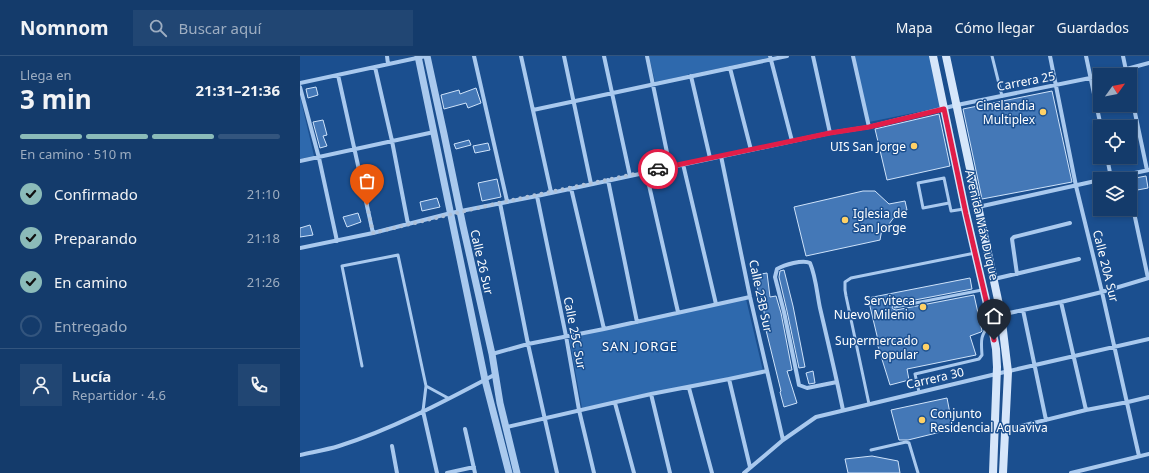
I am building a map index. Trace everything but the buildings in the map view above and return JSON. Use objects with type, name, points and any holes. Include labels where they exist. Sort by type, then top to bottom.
[{"type":"main road","name":"Avenida Máx Duque","points":[[932,56],[991,320],[996,349],[993,473]]},
{"type":"main road","name":"Avenida Máx Duque","points":[[946,56],[1002,314],[1008,372],[1003,473]]},
{"type":"street","points":[[387,56],[388,64]]},
{"type":"street","points":[[300,83],[423,56]]},
{"type":"street","name":"Calle 26 Sur","points":[[423,56],[434,132],[485,380],[509,473]]},
{"type":"street","name":"Calle 26 Sur","points":[[423,56],[492,354],[500,403],[518,473]]},
{"type":"street","points":[[474,56],[507,201]]},
{"type":"street","points":[[521,56],[551,192]]},
{"type":"street","points":[[564,56],[591,184]]},
{"type":"street","points":[[604,56],[630,176]]},
{"type":"street","points":[[647,56],[670,167]]},
{"type":"street","points":[[533,110],[771,58],[787,56]]},
{"type":"street","points":[[813,56],[830,133]]},
{"type":"street","points":[[853,56],[869,127]]},
{"type":"street","name":"Calle 20A Sur","points":[[1050,56],[1076,186],[1140,456]]},
{"type":"street","points":[[1086,56],[1100,120]]},
{"type":"street","points":[[1123,56],[1126,68]]},
{"type":"street","points":[[771,58],[792,141]]},
{"type":"street","points":[[1131,68],[1149,64]]},
{"type":"street","points":[[375,66],[392,141],[408,224]]},
{"type":"street","points":[[730,68],[751,150]]},
{"type":"street","points":[[338,75],[373,233]]},
{"type":"street","points":[[691,76],[710,158]]},
{"type":"street","name":"Carrera 25","points":[[300,248],[373,233],[500,202],[537,196],[830,133],[869,127],[957,105],[1091,78]]},
{"type":"street","points":[[300,87],[319,158],[337,240]]},
{"type":"street","points":[[1135,112],[1148,170],[1137,174]]},
{"type":"street","points":[[300,161],[434,132]]},
{"type":"street","name":"Calle 23B Sur","points":[[721,156],[750,297],[783,440]]},
{"type":"street","points":[[683,164],[716,304]]},
{"type":"street","points":[[646,172],[678,312]]},
{"type":"street","points":[[608,180],[637,322]]},
{"type":"street","points":[[978,207],[1093,182]]},
{"type":"street","points":[[571,188],[604,329]]},
{"type":"street","name":"Calle 25C Sur","points":[[537,196],[566,336],[579,410],[594,473]]},
{"type":"street","points":[[500,202],[528,344],[557,473]]},
{"type":"street","points":[[991,320],[1002,314],[1102,292],[1148,278],[1135,216]]},
{"type":"street","points":[[1017,274],[1012,241],[1014,237],[1070,223]]},
{"type":"street","points":[[994,279],[1079,259]]},
{"type":"street","points":[[837,382],[807,388],[799,385],[776,277],[776,269],[802,262],[810,263],[814,275],[837,382],[843,410]]},
{"type":"street","points":[[492,354],[528,344],[750,297]]},
{"type":"street","points":[[1061,302],[1086,410]]},
{"type":"street","points":[[1023,310],[1046,420]]},
{"type":"street","name":"Carrera 30","points":[[744,473],[783,440],[816,417],[1149,339]]},
{"type":"street","points":[[507,427],[651,394],[729,380],[767,371]]},
{"type":"street","points":[[300,455],[338,447],[366,437],[423,411],[496,374]]},
{"type":"street","points":[[729,380],[750,467]]},
{"type":"street","points":[[688,388],[712,473]]},
{"type":"street","points":[[651,394],[670,473]]},
{"type":"street","points":[[1005,430],[1086,410],[1149,397]]},
{"type":"street","points":[[615,403],[634,473]]},
{"type":"street","points":[[423,411],[437,473]]},
{"type":"street","points":[[465,429],[476,473]]},
{"type":"street","points":[[392,446],[397,473]]},
{"type":"street","points":[[1071,473],[1149,454]]},
{"type":"street","points":[[447,473],[474,467]]},
{"type":"street","points":[[1095,468],[1096,473]]},
{"type":"lane","points":[[992,56],[1002,96]]},
{"type":"lane","points":[[949,203],[923,208],[918,183],[944,178],[951,211],[965,209]]},
{"type":"lane","points":[[869,404],[846,296],[845,282],[851,278],[975,253]]},
{"type":"lane","points":[[362,366],[342,266],[398,255],[426,386],[423,411]]},
{"type":"lane","points":[[895,307],[984,290]]},
{"type":"lane","points":[[919,392],[915,374],[981,358],[981,338],[991,320]]},
{"type":"lane","points":[[426,386],[448,398]]},
{"type":"lane","points":[[871,450],[906,442],[909,443],[918,473]]},
{"type":"shaded area","points":[[649,56],[768,56],[768,58],[655,82]]},
{"type":"shaded area","points":[[854,56],[931,56],[943,107],[869,122]]},
{"type":"shaded area","points":[[300,96],[314,156],[300,159]]},
{"type":"shaded area","points":[[746,299],[763,371],[582,408],[569,337]]},
{"type":"way so far","points":[[367,205],[373,233],[507,201],[537,196],[658,169]]},
{"type":"place","name":"Cinelandia Multiplex","points":[[1043,112]]},
{"type":"place","name":"UIS San Jorge","points":[[914,146]]},
{"type":"place","name":"Iglesia de San Jorge","points":[[845,220]]},
{"type":"place","name":"Serviteca Nuevo Milenio","points":[[923,307]]},
{"type":"place","name":"Supermercado Popular","points":[[926,347]]},
{"type":"place","name":"Conjunto Residencial Aquaviva","points":[[922,420]]},
{"type":"district","name":"SAN JORGE","points":[[640,346]]},
{"type":"route","points":[[658,169],[830,133],[869,127],[876,124],[944,109],[994,340]]}]
